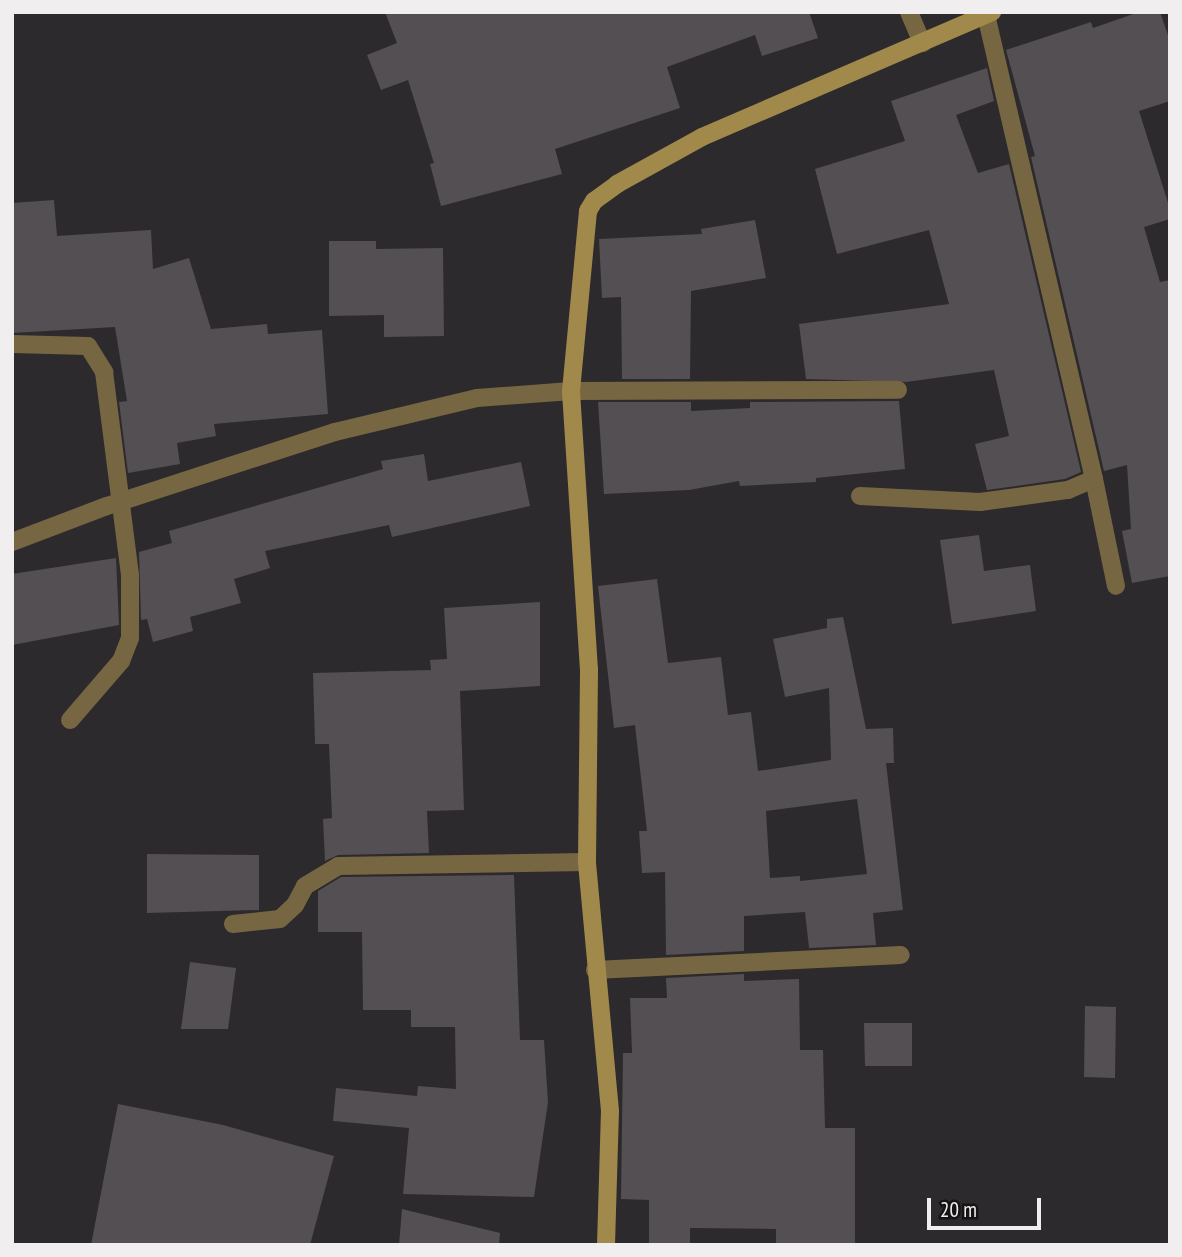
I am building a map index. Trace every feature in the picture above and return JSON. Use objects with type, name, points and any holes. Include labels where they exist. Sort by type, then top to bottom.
[{"type":"main road","points":[[606,1245],[610,1111],[587,862],[589,670],[572,391],[588,211],[594,201],[702,137],[989,13]]},
{"type":"street","points":[[909,12],[922,43]]},
{"type":"street","points":[[989,13],[1116,586]]},
{"type":"street","points":[[12,344],[73,343],[88,346],[104,372],[130,575],[130,638],[121,661],[70,720]]},
{"type":"street","points":[[12,542],[122,501],[335,432],[477,398],[572,391],[898,390]]},
{"type":"street","points":[[860,496],[980,502],[1068,490],[1094,479]]},
{"type":"street","points":[[233,925],[280,919],[295,905],[305,886],[338,866],[587,862]]},
{"type":"street","points":[[595,970],[901,956]]},
{"type":"building","points":[[385,12],[809,12],[818,38],[762,56],[755,35],[667,67],[680,108],[555,149],[562,174],[441,206],[430,164],[434,163],[408,80],[381,90],[367,55],[397,43]]},
{"type":"building","points":[[1139,12],[1160,12],[1170,41],[1170,101],[1139,111],[1170,209],[1170,219],[1144,227],[1160,282],[1170,280],[1170,576],[1132,583],[1122,531],[1131,529],[1127,465],[1104,471],[1031,157],[1035,156],[1006,50],[1091,22],[1093,28]]},
{"type":"building","points":[[987,68],[994,101],[956,115],[978,173],[1009,164],[1081,472],[1065,479],[987,490],[975,444],[1009,436],[994,370],[906,382],[806,379],[799,324],[949,304],[929,230],[837,254],[815,169],[905,141],[891,101]]},
{"type":"building","points":[[54,200],[57,236],[151,230],[153,269],[189,258],[211,329],[267,324],[268,334],[322,330],[328,414],[214,424],[216,436],[177,443],[180,464],[128,473],[119,402],[127,401],[115,327],[12,333],[12,203]]},
{"type":"building","points":[[755,220],[766,278],[691,291],[690,379],[622,379],[621,297],[602,298],[599,239],[702,234],[701,229]]},
{"type":"building","points":[[329,241],[376,241],[376,249],[443,248],[444,336],[384,337],[384,315],[329,316]]},
{"type":"building","points":[[899,401],[905,469],[816,478],[816,482],[740,486],[739,481],[689,490],[604,494],[598,402],[691,402],[691,411],[750,408],[750,402]]},
{"type":"building","points":[[424,454],[428,481],[521,462],[530,506],[392,537],[389,525],[265,551],[270,568],[234,579],[241,603],[190,617],[193,631],[153,642],[147,619],[141,620],[139,552],[172,543],[169,531],[383,469],[381,461]]},
{"type":"building","points":[[979,535],[984,571],[1030,565],[1036,611],[952,624],[940,540]]},
{"type":"building","points":[[116,558],[119,625],[12,645],[12,574]]},
{"type":"building","points":[[657,579],[668,663],[721,657],[728,715],[751,712],[758,771],[831,760],[829,688],[785,697],[773,639],[827,628],[827,619],[843,617],[866,729],[893,728],[894,763],[886,763],[903,910],[873,913],[876,945],[809,948],[805,912],[744,916],[744,951],[666,955],[665,872],[642,873],[639,831],[647,831],[635,725],[614,728],[598,586]],"holes":[[[857,799],[867,874],[800,881],[800,876],[770,878],[766,811]]]},
{"type":"building","points":[[540,602],[540,686],[460,691],[464,810],[427,811],[429,853],[338,855],[325,861],[323,819],[332,818],[329,744],[315,744],[313,673],[431,670],[430,660],[447,659],[444,608]]},
{"type":"building","points":[[147,854],[259,855],[259,910],[147,913]]},
{"type":"building","points":[[514,875],[520,1040],[544,1040],[548,1102],[534,1197],[403,1194],[409,1128],[333,1121],[336,1088],[417,1096],[418,1086],[456,1089],[455,1027],[411,1027],[411,1010],[363,1010],[362,932],[318,932],[318,891],[341,877]]},
{"type":"building","points":[[190,962],[236,968],[228,1029],[181,1029]]},
{"type":"building","points":[[744,974],[744,981],[799,979],[800,1050],[823,1050],[825,1128],[855,1128],[855,1243],[776,1243],[776,1229],[690,1228],[690,1245],[649,1245],[649,1200],[621,1199],[623,1053],[632,1053],[630,998],[667,998],[666,978]]},
{"type":"building","points":[[1085,1006],[1116,1007],[1115,1078],[1084,1077]]},
{"type":"building","points":[[864,1023],[912,1023],[912,1066],[865,1066]]},
{"type":"building","points":[[118,1104],[223,1125],[334,1156],[310,1245],[91,1245]]},
{"type":"building","points":[[402,1209],[500,1233],[499,1245],[399,1245]]}]
